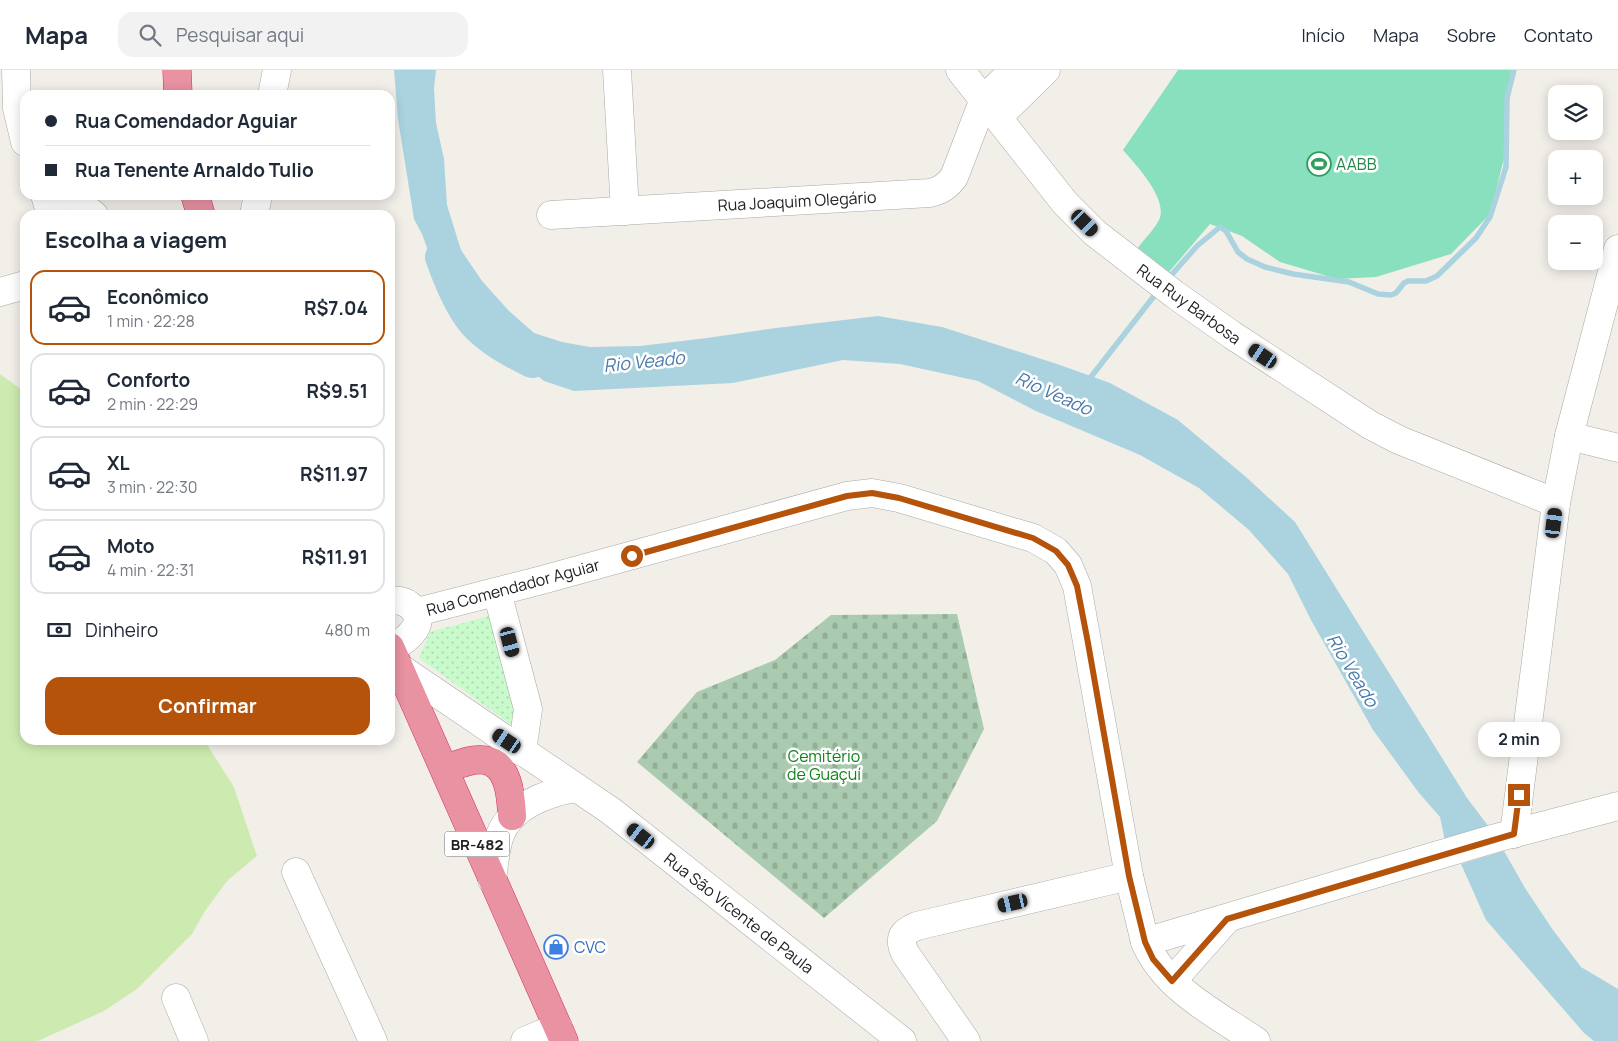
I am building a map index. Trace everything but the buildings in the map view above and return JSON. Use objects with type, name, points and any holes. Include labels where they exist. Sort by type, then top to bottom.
[{"type":"highway","points":[[177,70],[178,90]]},
{"type":"highway","name":"BR-482","points":[[395,659],[561,1034]]},
{"type":"highway","points":[[445,769],[474,760],[491,762],[503,773],[507,782],[512,816]]},
{"type":"street","points":[[16,70],[17,108],[20,121]]},
{"type":"street","points":[[273,90],[277,70]]},
{"type":"street","points":[[617,70],[625,211]]},
{"type":"street","name":"Rua Ruy Barbosa","points":[[960,70],[1065,203],[1095,233],[1152,278],[1232,335],[1370,425],[1399,440],[1556,504]]},
{"type":"street","points":[[991,108],[1014,70]]},
{"type":"street","points":[[991,108],[1046,70]]},
{"type":"street","name":"Rua Joaquim Olegário","points":[[551,215],[940,191],[954,177],[991,108]]},
{"type":"street","points":[[74,200],[88,210]]},
{"type":"street","points":[[1505,836],[1556,504],[1569,436],[1618,249]]},
{"type":"street","points":[[0,292],[20,286]]},
{"type":"street","points":[[1569,436],[1618,448]]},
{"type":"street","name":"Rua Comendador Aguiar","points":[[417,612],[497,592],[847,496],[872,493],[899,498],[1033,538],[1056,551],[1068,565],[1077,586],[1129,876],[1145,942],[1153,959],[1172,981]]},
{"type":"street","points":[[497,592],[528,709],[522,752]]},
{"type":"street","points":[[395,600],[406,602],[417,612],[417,623],[410,636],[395,653]]},
{"type":"street","name":"Rua São Vicente de Paula","points":[[395,657],[522,752],[611,811],[902,1041]]},
{"type":"street","points":[[492,880],[498,841],[501,832],[512,816],[546,795],[575,788]]},
{"type":"street","points":[[1145,942],[1505,836],[1618,806]]},
{"type":"street","points":[[296,872],[372,1041]]},
{"type":"street","points":[[966,1041],[905,953],[901,944],[902,936],[909,929],[917,926],[1129,876]]},
{"type":"street","points":[[1227,919],[1172,981],[1193,999],[1256,1041]]},
{"type":"street","points":[[176,998],[194,1041]]},
{"type":"street","points":[[525,1041],[561,1034]]},
{"type":"green space","name":"AABB","points":[[1178,70],[1511,70],[1506,150],[1490,214],[1451,254],[1376,277],[1337,279],[1280,262],[1242,236],[1210,224],[1169,272],[1138,248],[1157,224],[1161,212],[1155,192],[1149,182],[1123,150]]},
{"type":"green space","points":[[0,374],[20,388],[20,745],[207,745],[234,787],[257,856],[227,881],[205,911],[192,934],[137,989],[104,1011],[38,1041],[0,1041]]},
{"type":"green space","name":"Cemitério de Guaçuí","points":[[957,614],[984,729],[937,821],[824,918],[637,762],[697,692],[775,660],[831,615]]},
{"type":"green space","points":[[492,615],[520,712],[516,728],[419,658],[430,632]]},
{"type":"water","points":[[394,70],[436,70],[434,89],[436,123],[444,159],[447,205],[461,250],[482,281],[509,311],[534,333],[562,342],[590,347],[640,346],[878,316],[942,327],[1060,365],[1110,383],[1178,420],[1246,477],[1295,522],[1467,798],[1489,827],[1445,841],[1440,817],[1419,793],[1373,730],[1311,620],[1288,574],[1249,530],[1199,488],[1140,455],[1036,411],[978,381],[900,364],[843,360],[733,383],[574,391],[544,381],[502,348],[441,277],[430,256],[414,219],[398,119]]},
{"type":"water","points":[[1504,851],[1525,888],[1581,967],[1618,989],[1618,1041],[1594,1041],[1584,1033],[1486,920],[1461,864]]},
{"type":"waterway","points":[[1167,280],[1197,246],[1220,227],[1226,231],[1238,252],[1247,259],[1265,267],[1293,274],[1349,282],[1378,294],[1391,295],[1396,293],[1408,281],[1426,281],[1437,276],[1476,238],[1490,217],[1506,167],[1507,98],[1514,70]]},
{"type":"waterway","name":"Rio Veado","points":[[441,257],[459,300],[474,323],[494,340],[532,362]]},
{"type":"waterway","points":[[1087,382],[1158,291]]},
{"type":"place","name":"AABB","points":[[1319,164]]},
{"type":"place","name":"CVC","points":[[556,947]]},
{"type":"route","points":[[632,556],[847,496],[872,493],[899,498],[1033,538],[1056,551],[1068,565],[1077,586],[1129,876],[1145,942],[1153,959],[1172,981],[1227,919],[1514,834],[1519,795]]}]
